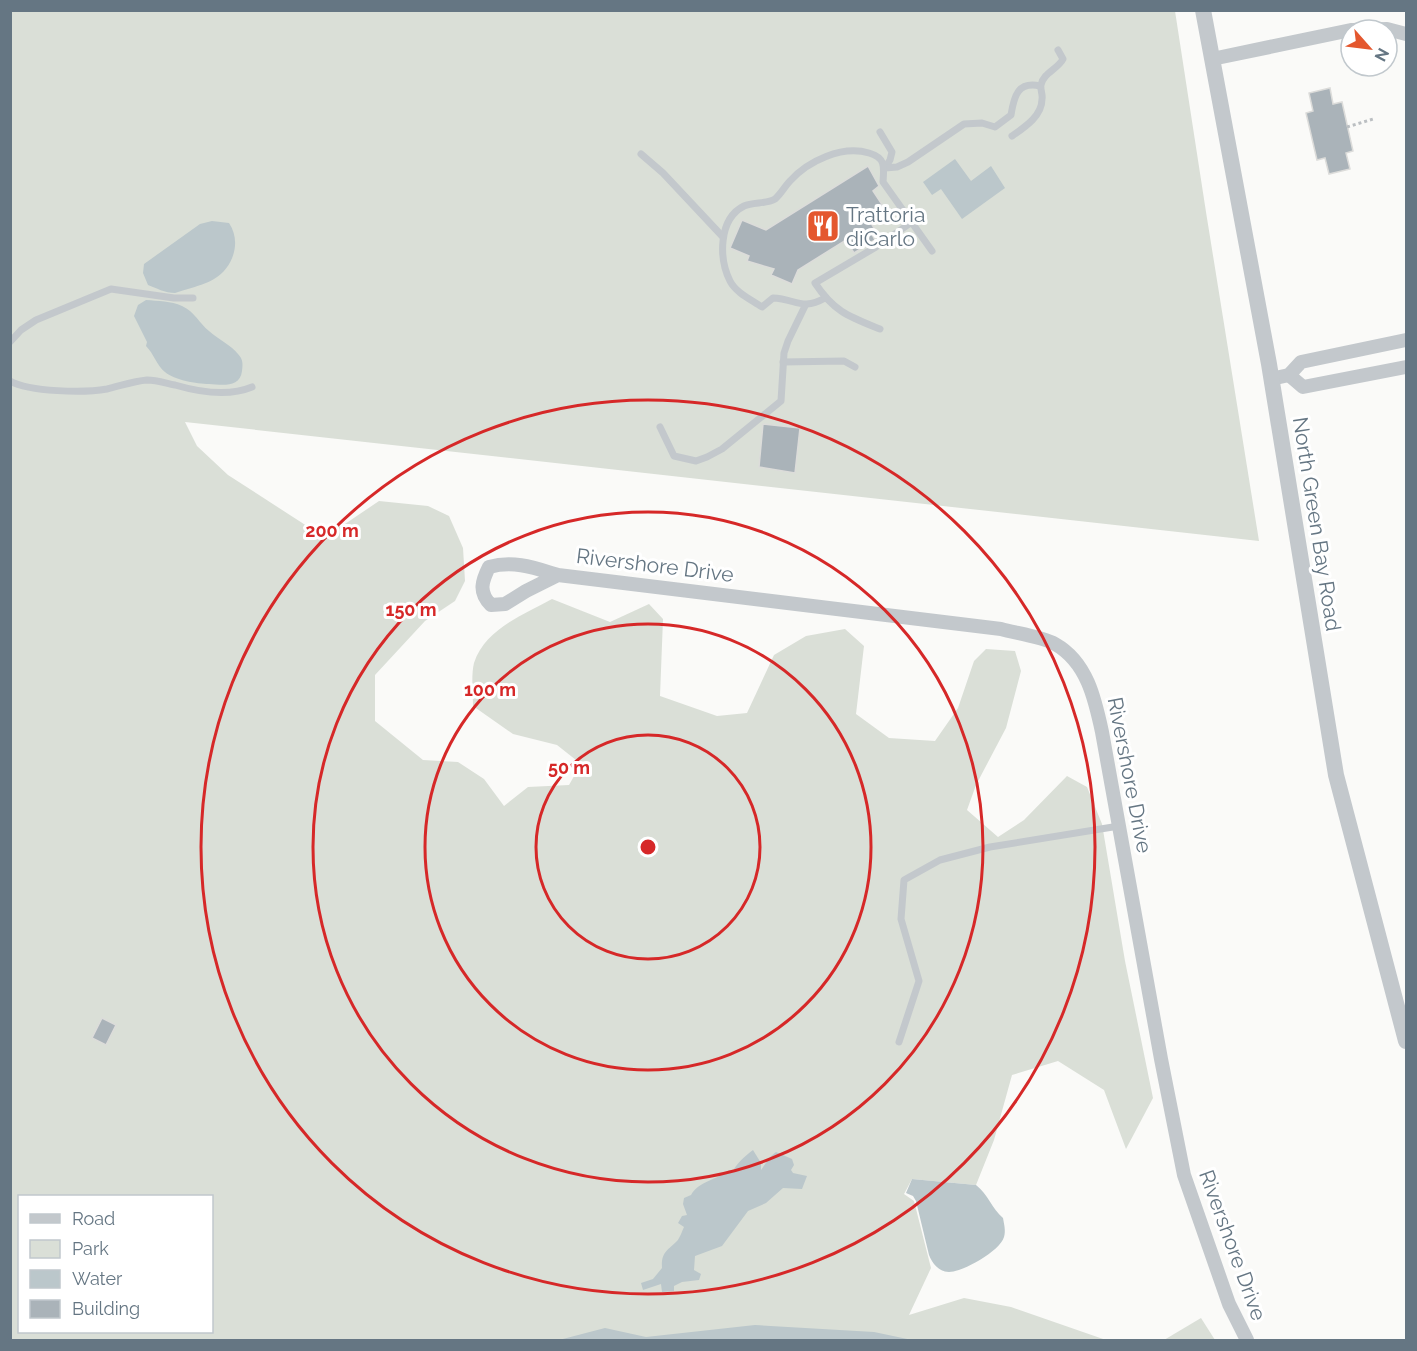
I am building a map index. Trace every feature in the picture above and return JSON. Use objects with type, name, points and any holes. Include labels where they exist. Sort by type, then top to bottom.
[{"type":"street","name":"North Green Bay Road","points":[[1203,10],[1270,379],[1336,776],[1406,1038]]},
{"type":"street","points":[[1212,59],[1339,33]]},
{"type":"street","points":[[1270,379],[1289,375],[1301,362],[1407,340]]},
{"type":"street","points":[[1289,375],[1303,387],[1407,367]]},
{"type":"street","name":"Rivershore Drive","points":[[558,575],[506,604],[491,604],[484,598],[482,583],[489,567],[502,563],[524,564],[558,575],[1001,629],[1055,644],[1077,662],[1094,694],[1184,1175],[1229,1304],[1247,1341]]},
{"type":"lane","points":[[1012,136],[1038,113],[1043,101],[1040,86],[1045,77],[1063,59],[1058,50]]},
{"type":"lane","points":[[885,168],[897,167],[908,162],[964,124],[982,123],[995,127],[1011,115],[1013,102],[1021,88],[1027,84],[1040,86]]},
{"type":"lane","points":[[880,132],[892,152],[885,168],[883,182],[932,251]]},
{"type":"lane","points":[[825,298],[805,306],[773,298],[762,307],[738,291],[730,282],[725,261],[723,237],[731,218],[743,207],[774,200],[790,180],[820,160],[836,153],[862,151],[873,154],[882,161],[885,168]]},
{"type":"lane","points":[[641,154],[663,173],[723,237]]},
{"type":"lane","points":[[880,329],[833,307],[815,284],[912,222]]},
{"type":"lane","points":[[10,342],[21,330],[36,320],[111,289],[174,298],[193,298]]},
{"type":"lane","points":[[660,427],[674,456],[696,461],[707,458],[722,449],[781,401],[783,362],[788,341],[805,306]]},
{"type":"lane","points":[[783,362],[844,362],[855,366]]},
{"type":"lane","points":[[10,381],[24,386],[71,391],[105,389],[146,380],[161,381],[196,390],[226,393],[239,393],[252,387]]},
{"type":"lane","points":[[899,1042],[919,981],[901,919],[904,880],[940,860],[980,849],[1119,826]]},
{"type":"path","points":[[1347,127],[1373,119]]},
{"type":"green space","points":[[10,11],[1175,11],[1259,541],[185,422],[197,446],[228,475],[310,528],[342,526],[379,501],[428,506],[449,516],[463,548],[465,581],[455,601],[425,621],[375,675],[375,721],[423,760],[458,762],[484,779],[504,806],[528,787],[569,785],[581,764],[557,745],[513,734],[473,706],[472,678],[474,663],[479,651],[506,624],[552,599],[610,622],[649,604],[663,619],[660,696],[717,716],[747,713],[774,655],[806,636],[845,629],[864,646],[856,714],[889,738],[935,741],[958,708],[974,661],[986,649],[1015,651],[1021,671],[1006,728],[976,785],[967,810],[998,837],[1024,820],[1067,776],[1087,787],[1102,824],[1125,961],[1153,1098],[1126,1149],[1104,1090],[1058,1061],[1012,1075],[994,1140],[976,1185],[912,1179],[904,1194],[914,1201],[931,1268],[909,1315],[964,1298],[1011,1307],[1106,1340],[11,1340]]},
{"type":"green space","points":[[1201,1318],[1215,1340],[1164,1340]]},
{"type":"water","points":[[955,159],[971,181],[991,166],[1005,188],[962,219],[941,189],[932,195],[923,182]]},
{"type":"water","points":[[212,221],[229,223],[235,238],[234,254],[221,274],[205,284],[175,293],[148,285],[143,273],[144,264],[200,224]]},
{"type":"water","points":[[146,300],[173,303],[190,311],[206,328],[240,356],[243,366],[238,380],[225,385],[198,383],[180,379],[165,372],[146,346],[147,342],[134,316],[138,305]]},
{"type":"water","points":[[753,1150],[761,1163],[761,1170],[776,1152],[792,1159],[793,1173],[807,1176],[802,1189],[783,1188],[766,1203],[748,1211],[722,1246],[695,1256],[694,1270],[701,1274],[699,1280],[682,1282],[674,1286],[674,1291],[662,1292],[661,1284],[643,1290],[641,1283],[653,1279],[662,1268],[666,1252],[681,1234],[684,1227],[678,1223],[682,1216],[687,1215],[683,1204],[684,1198],[703,1184],[729,1170],[733,1171]]},
{"type":"water","points":[[912,1179],[976,1185],[1003,1218],[1005,1232],[1001,1243],[980,1260],[963,1268],[949,1272],[939,1269],[929,1255],[916,1201],[913,1196],[906,1193]]},
{"type":"water","points":[[755,1325],[874,1332],[912,1340],[559,1340],[605,1328],[646,1337]]},
{"type":"building","points":[[1330,88],[1333,104],[1342,102],[1353,151],[1346,153],[1350,169],[1329,174],[1325,158],[1317,160],[1306,113],[1313,111],[1309,93]]},
{"type":"building","name":"Trattoria diCarlo","points":[[868,166],[879,186],[873,191],[887,212],[871,223],[874,228],[870,231],[875,240],[854,253],[846,240],[798,270],[792,284],[771,275],[774,269],[747,261],[749,256],[730,248],[742,220],[766,230]]},
{"type":"building","points":[[763,424],[800,428],[795,473],[759,467]]},
{"type":"building","points":[[102,1018],[116,1025],[106,1045],[92,1038]]},
{"type":"place","name":"Trattoria diCarlo","points":[[823,226]]}]
